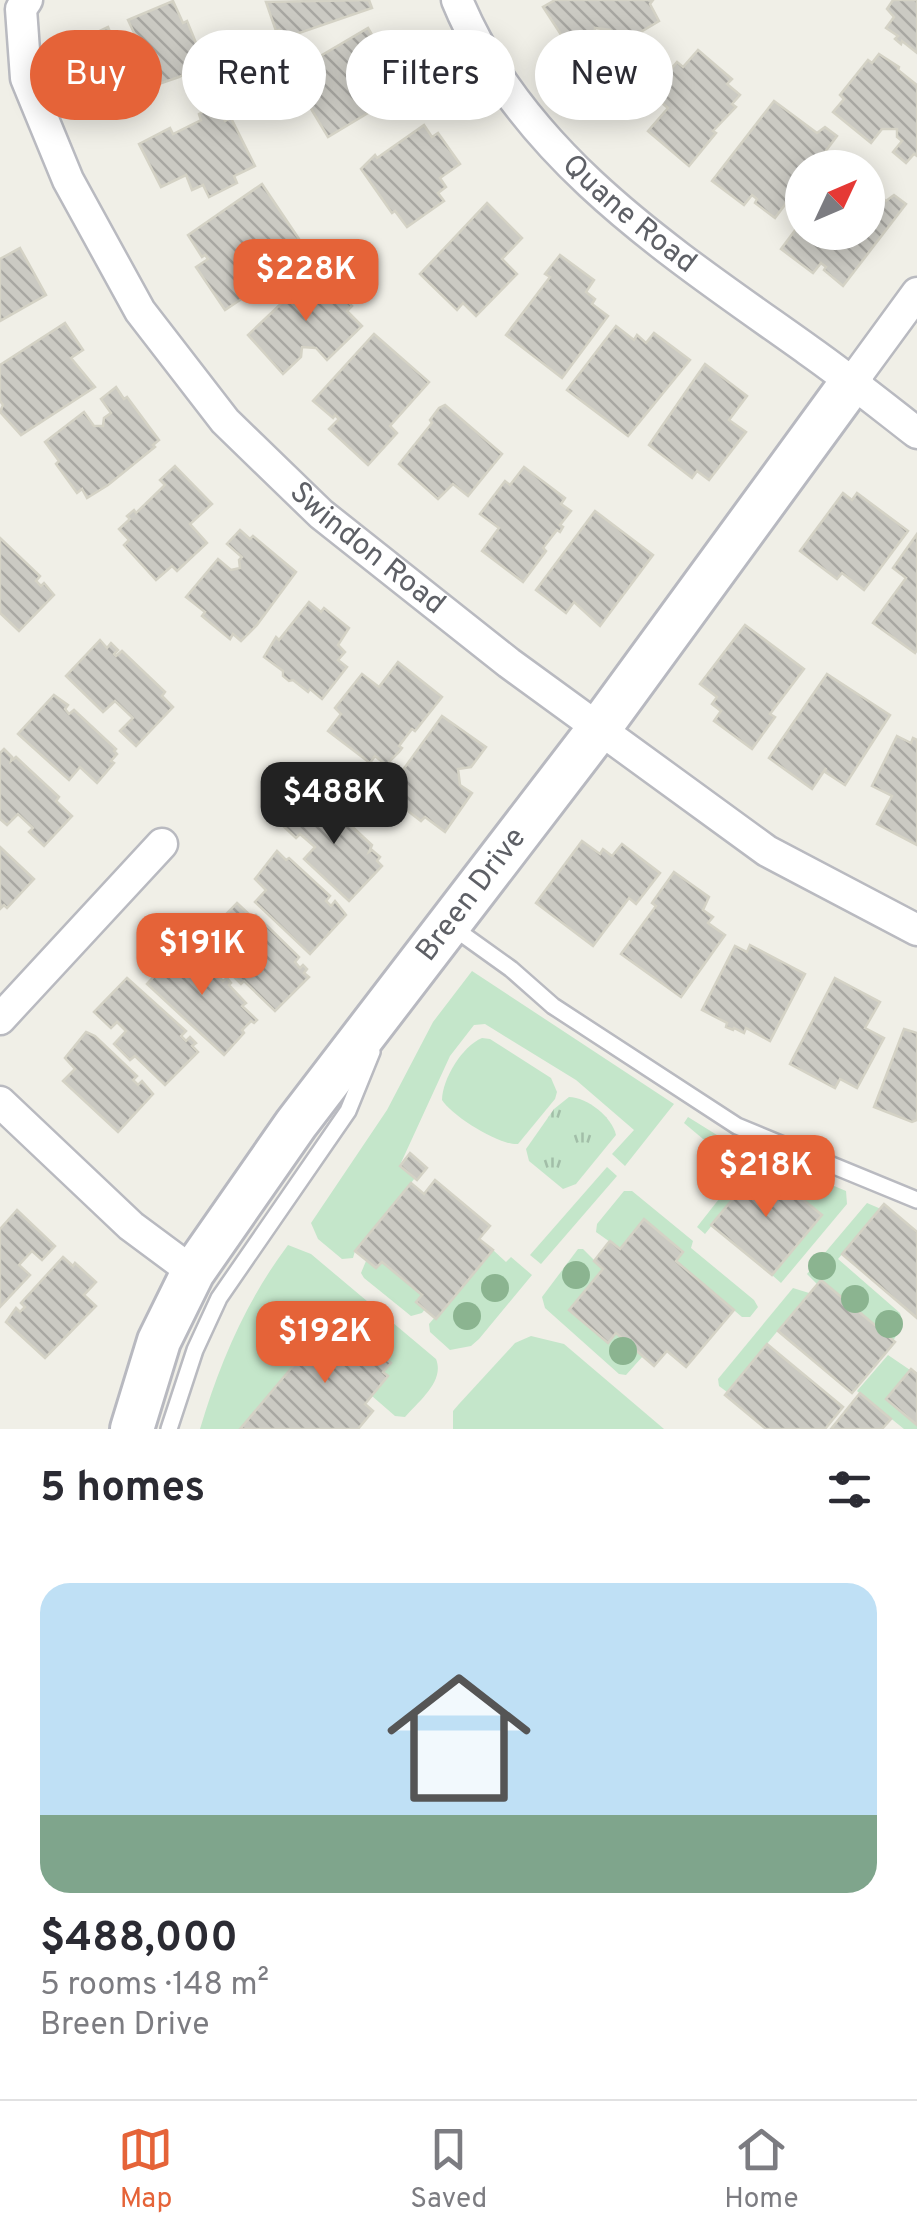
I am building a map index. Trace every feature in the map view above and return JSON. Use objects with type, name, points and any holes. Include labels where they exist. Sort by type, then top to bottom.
[{"type":"street","name":"Swindon Road","points":[[26,0],[21,8],[26,78],[68,180],[140,311],[180,368],[225,421],[321,514],[509,662],[767,851],[917,930]]},
{"type":"street","name":"Quane Road","points":[[457,0],[468,26],[515,103],[579,173],[671,253],[852,382],[917,434]]},
{"type":"street","points":[[852,382],[917,293]]},
{"type":"street","name":"Breen Drive","points":[[132,1429],[159,1340],[193,1272],[296,1124],[600,726],[852,382]]},
{"type":"street","points":[[0,1019],[162,844]]},
{"type":"street","points":[[0,1102],[131,1226],[193,1272]]},
{"type":"lane","points":[[448,924],[511,969],[553,1006],[737,1126],[917,1200]]},
{"type":"lane","points":[[168,1429],[194,1350],[218,1298],[348,1110],[395,994]]},
{"type":"green space","points":[[472,971],[674,1104],[625,1166],[612,1154],[634,1130],[576,1080],[485,1024],[474,1025],[450,1056],[400,1165],[415,1178],[353,1258],[342,1259],[318,1239],[311,1223],[387,1110],[433,1022]]},
{"type":"green space","points":[[482,1038],[490,1039],[551,1078],[557,1092],[518,1144],[477,1129],[442,1100],[454,1064]]},
{"type":"green space","points":[[569,1097],[598,1109],[610,1121],[616,1135],[576,1184],[563,1189],[529,1161],[526,1149],[554,1109]]},
{"type":"green space","points":[[688,1117],[725,1140],[846,1191],[847,1204],[781,1283],[772,1275],[821,1214],[761,1165],[705,1234],[697,1227],[741,1171],[684,1123]]},
{"type":"green space","points":[[607,1167],[617,1176],[541,1264],[530,1255]]},
{"type":"green space","points":[[624,1191],[632,1191],[693,1241],[691,1248],[754,1300],[758,1307],[750,1317],[742,1317],[676,1261],[683,1251],[645,1220],[620,1249],[596,1232],[597,1224]]},
{"type":"green space","points":[[867,1203],[881,1209],[838,1259],[900,1313],[903,1324],[893,1341],[822,1280],[817,1284],[807,1274]]},
{"type":"green space","points":[[288,1245],[311,1254],[436,1359],[434,1383],[405,1417],[395,1416],[372,1396],[388,1377],[383,1372],[390,1362],[338,1319],[240,1429],[200,1429],[236,1333],[259,1288]]},
{"type":"green space","points":[[578,1249],[583,1249],[603,1269],[569,1310],[609,1342],[616,1333],[643,1356],[626,1375],[619,1374],[545,1308],[542,1297]]},
{"type":"green space","points":[[493,1250],[506,1262],[511,1257],[532,1275],[479,1339],[471,1346],[450,1350],[430,1332],[429,1324]]},
{"type":"green space","points":[[366,1261],[376,1268],[382,1262],[422,1295],[417,1302],[425,1309],[422,1313],[411,1316],[364,1278],[361,1273]]},
{"type":"green space","points":[[793,1288],[809,1293],[727,1392],[719,1386],[718,1379]]},
{"type":"green space","points":[[531,1336],[564,1344],[664,1429],[453,1429],[453,1411],[515,1343]]},
{"type":"green space","points":[[888,1355],[910,1370],[886,1399],[917,1429],[904,1429],[857,1391]]},
{"type":"building","points":[[369,0],[372,8],[308,30],[276,30],[266,2]]},
{"type":"building","points":[[555,0],[653,0],[650,4],[659,21],[644,30],[558,30],[543,7]]},
{"type":"building","points":[[893,0],[917,0],[917,53],[902,41],[901,44],[895,39],[898,36],[886,28],[894,17],[887,9]]},
{"type":"building","points":[[173,1],[191,30],[182,30],[182,75],[162,83],[162,30],[133,30],[128,20]]},
{"type":"building","points":[[346,41],[346,120],[356,120],[328,137],[318,120],[326,120],[326,53]]},
{"type":"building","points":[[698,50],[732,79],[727,84],[740,95],[732,104],[736,107],[713,131],[716,133],[689,166],[648,131],[658,120],[673,120],[673,67],[677,62],[683,67]]},
{"type":"building","points":[[879,54],[917,85],[917,156],[914,154],[906,163],[893,152],[902,141],[897,137],[897,129],[882,129],[871,143],[833,112],[844,99],[840,95],[868,60],[872,63]]},
{"type":"building","points":[[774,101],[817,133],[825,127],[837,136],[826,150],[785,150],[785,205],[775,218],[755,203],[757,199],[752,195],[744,205],[712,181]]},
{"type":"building","points":[[201,120],[232,120],[255,166],[234,176],[237,183],[209,197],[203,185],[192,190],[186,175],[161,187],[139,144],[170,128],[173,134]]},
{"type":"building","points":[[424,125],[432,137],[438,133],[460,164],[440,178],[446,187],[438,193],[444,201],[407,227],[395,211],[392,213],[361,169],[375,155],[377,158]]},
{"type":"building","points":[[262,184],[303,245],[256,277],[261,286],[225,310],[196,267],[208,259],[202,257],[188,235]]},
{"type":"building","points":[[894,195],[906,204],[885,231],[885,200]]},
{"type":"building","points":[[487,203],[522,238],[502,259],[517,274],[476,316],[463,303],[457,310],[420,274]]},
{"type":"building","points":[[785,244],[785,250],[871,250],[843,286],[821,263],[813,273],[781,249]]},
{"type":"building","points":[[20,248],[46,295],[0,321],[0,259]]},
{"type":"building","points":[[560,255],[594,280],[586,292],[595,299],[592,304],[608,316],[562,378],[506,335],[550,277],[545,274]]},
{"type":"building","points":[[315,275],[321,281],[325,277],[352,306],[347,311],[362,326],[327,360],[316,348],[302,347],[301,357],[283,374],[248,335]]},
{"type":"building","points":[[65,323],[83,350],[71,358],[95,387],[21,435],[0,412],[0,365]]},
{"type":"building","points":[[616,326],[634,340],[637,335],[646,343],[654,333],[690,360],[628,436],[567,390]]},
{"type":"building","points":[[374,334],[429,382],[390,426],[397,433],[368,465],[329,429],[339,419],[313,401]]},
{"type":"building","points":[[705,364],[747,396],[729,420],[746,432],[709,480],[697,471],[692,478],[649,445]]},
{"type":"building","points":[[116,387],[159,440],[108,485],[87,498],[82,489],[77,493],[45,442],[84,412],[94,426],[103,426],[104,418],[111,413],[101,399]]},
{"type":"building","points":[[445,405],[502,454],[468,496],[453,484],[438,499],[399,464]]},
{"type":"building","points":[[175,466],[212,504],[190,524],[207,543],[177,571],[172,566],[156,580],[124,545],[129,540],[119,529],[130,519],[127,516],[134,510],[136,513],[165,485],[160,480]]},
{"type":"building","points":[[524,467],[565,498],[561,504],[571,511],[523,582],[482,551],[499,528],[480,514],[505,481],[510,485]]},
{"type":"building","points":[[843,493],[852,500],[857,493],[908,531],[864,590],[842,573],[837,579],[800,551]]},
{"type":"building","points":[[595,511],[653,555],[600,626],[574,602],[566,613],[536,590]]},
{"type":"building","points":[[240,530],[296,572],[241,641],[233,634],[230,639],[186,597],[218,559],[231,570],[240,568],[242,557],[227,544]]},
{"type":"building","points":[[917,534],[915,653],[873,623],[906,578],[893,568]]},
{"type":"building","points":[[0,538],[40,576],[36,581],[41,586],[44,583],[54,595],[19,631],[0,613]]},
{"type":"building","points":[[309,602],[321,612],[324,608],[349,628],[338,645],[345,652],[338,660],[347,667],[322,699],[310,689],[308,692],[289,681],[283,671],[264,657],[276,637],[279,640]]},
{"type":"building","points":[[745,625],[804,669],[770,714],[775,717],[752,749],[714,721],[721,711],[712,704],[717,697],[700,684]]},
{"type":"building","points":[[100,640],[107,648],[111,643],[118,650],[116,656],[122,651],[165,692],[162,696],[173,707],[136,746],[120,731],[133,718],[115,701],[103,712],[66,676]]},
{"type":"building","points":[[398,662],[442,697],[386,765],[375,756],[370,763],[328,731],[341,714],[335,708],[362,674],[379,687]]},
{"type":"building","points":[[827,674],[890,715],[845,785],[825,772],[826,768],[812,789],[769,758]]},
{"type":"building","points":[[54,695],[68,705],[65,709],[69,714],[74,710],[116,749],[111,761],[114,763],[97,783],[80,767],[69,780],[18,734]]},
{"type":"building","points":[[442,716],[486,747],[471,767],[458,769],[460,785],[472,793],[445,832],[425,817],[421,821],[388,791],[395,781],[392,779],[400,774]]},
{"type":"building","points":[[897,736],[911,743],[913,738],[917,740],[917,845],[877,824],[892,796],[872,786]]},
{"type":"building","points":[[4,749],[11,761],[16,757],[59,797],[56,801],[72,816],[44,846],[18,814],[7,825],[0,819],[0,753]]},
{"type":"building","points":[[309,794],[325,809],[329,805],[372,845],[369,852],[372,850],[380,857],[377,861],[382,866],[349,901],[304,859],[315,847],[300,834],[296,838],[281,824]]},
{"type":"building","points":[[582,841],[600,854],[603,849],[612,856],[622,844],[660,873],[636,904],[629,898],[593,946],[536,903]]},
{"type":"building","points":[[0,847],[34,879],[7,908],[4,905],[0,909]]},
{"type":"building","points":[[277,851],[330,896],[326,901],[331,906],[335,901],[346,915],[310,954],[255,902],[266,890],[255,879]]},
{"type":"building","points":[[674,872],[709,897],[703,910],[713,917],[708,923],[725,935],[681,997],[621,954],[656,906],[652,903]]},
{"type":"building","points":[[237,903],[253,918],[256,915],[299,957],[295,962],[300,968],[303,965],[307,969],[304,973],[309,977],[275,1011],[227,970],[239,958],[229,949],[216,962],[198,943]]},
{"type":"building","points":[[181,941],[223,981],[227,978],[246,1003],[242,1006],[257,1020],[242,1030],[244,1033],[224,1055],[147,984],[157,973],[154,970]]},
{"type":"building","points":[[750,945],[805,974],[770,1041],[746,1028],[744,1033],[726,1027],[727,1023],[702,1010],[735,946],[747,952]]},
{"type":"building","points":[[127,978],[186,1031],[181,1036],[186,1041],[190,1037],[196,1043],[192,1046],[198,1052],[165,1085],[135,1056],[130,1060],[114,1044],[126,1031],[117,1022],[111,1028],[94,1012]]},
{"type":"building","points":[[835,978],[880,1002],[865,1028],[884,1038],[857,1088],[840,1079],[835,1088],[790,1064]]},
{"type":"building","points":[[904,1029],[917,1033],[917,1120],[912,1122],[874,1107]]},
{"type":"building","points":[[86,1032],[137,1076],[133,1080],[138,1085],[142,1081],[153,1094],[118,1132],[63,1081],[75,1069],[65,1058]]},
{"type":"building","points":[[410,1153],[427,1168],[417,1180],[400,1166]]},
{"type":"building","points":[[761,1165],[822,1215],[772,1275],[711,1225]]},
{"type":"building","points":[[435,1180],[490,1226],[479,1239],[493,1250],[436,1319],[416,1302],[422,1295],[382,1262],[376,1268],[355,1251],[411,1183],[424,1194]]},
{"type":"building","points":[[884,1204],[917,1232],[917,1318],[842,1254]]},
{"type":"building","points":[[17,1210],[55,1246],[42,1260],[32,1251],[19,1265],[30,1275],[0,1307],[0,1229]]},
{"type":"building","points":[[644,1219],[683,1252],[676,1261],[734,1310],[686,1367],[667,1351],[654,1366],[616,1333],[608,1343],[569,1310],[603,1269],[594,1261],[608,1243],[620,1249]]},
{"type":"building","points":[[63,1257],[96,1282],[84,1295],[96,1306],[45,1358],[6,1322],[16,1308],[20,1312],[25,1307],[21,1303]]},
{"type":"building","points":[[821,1280],[895,1342],[852,1393],[778,1331]]},
{"type":"building","points":[[338,1319],[391,1363],[383,1372],[388,1376],[365,1404],[373,1411],[358,1429],[240,1429],[320,1334],[323,1337]]},
{"type":"building","points":[[767,1344],[843,1407],[825,1429],[766,1429],[725,1395]]},
{"type":"building","points":[[911,1369],[917,1374],[917,1425],[886,1399]]},
{"type":"building","points":[[860,1393],[891,1419],[882,1429],[831,1429]]}]
